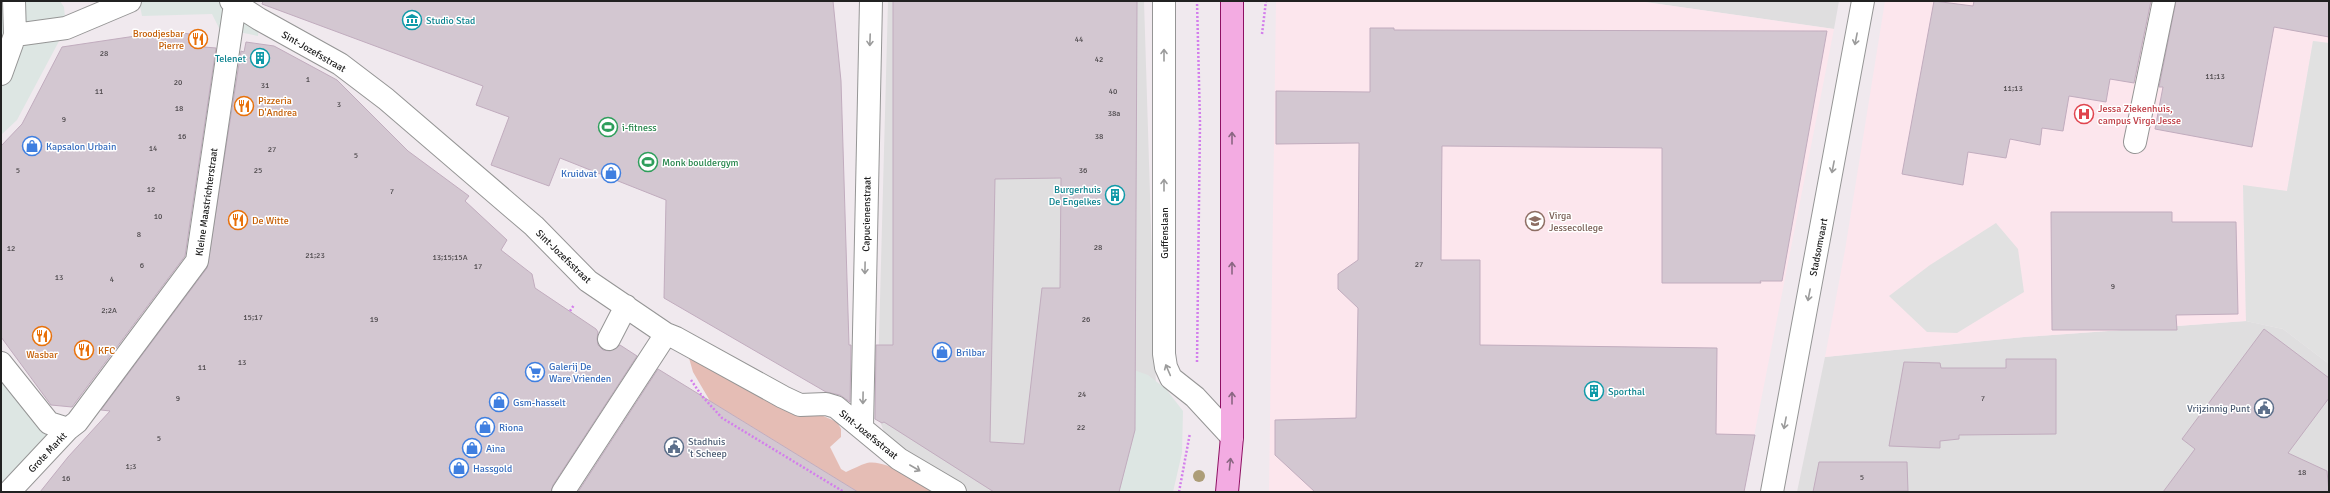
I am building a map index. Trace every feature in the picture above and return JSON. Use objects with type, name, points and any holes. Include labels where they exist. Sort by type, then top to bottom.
[{"type":"main road","points":[[1227,492],[1232,437],[1232,1]]},
{"type":"street","points":[[1,74],[15,35],[14,1]]},
{"type":"street","points":[[15,35],[66,28],[130,1]]},
{"type":"street","name":"Capucienenstraat","points":[[862,427],[871,1]]},
{"type":"street","name":"Guffenslaan","points":[[1164,1],[1164,354],[1166,367],[1171,378],[1194,397],[1232,437]]},
{"type":"street","name":"Stadsomvaart","points":[[1772,492],[1863,1]]},
{"type":"street","points":[[2136,142],[2164,1]]},
{"type":"street","name":"Sint-Jozefsstraat","points":[[233,3],[340,64],[386,99],[534,226],[588,281],[666,334],[800,405],[826,404],[836,407],[862,427],[874,440],[899,459],[955,492]]},
{"type":"street","name":"Kleine Maastrichterstraat","points":[[68,429],[77,422],[197,261],[233,3]]},
{"type":"street","points":[[609,339],[626,306]]},
{"type":"street","points":[[563,492],[666,334]]},
{"type":"street","name":"Grote Markt","points":[[1,363],[50,423],[68,429],[9,492]]},
{"type":"path","points":[[1179,492],[1185,466],[1194,397],[1199,333],[1200,123],[1198,1]]},
{"type":"path","points":[[696,386],[722,418],[844,492]]},
{"type":"shaded area","points":[[1,1],[60,1],[64,7],[66,28],[17,120],[1,135]]},
{"type":"shaded area","points":[[139,1],[250,1],[259,20],[258,36],[219,28],[212,14],[142,16]]},
{"type":"shaded area","points":[[888,1],[1144,1],[1158,453],[1146,492],[968,492],[903,451],[885,435],[877,413]]},
{"type":"shaded area","name":"Virga Jessecollege","points":[[1276,1],[1638,1],[1834,29],[1743,492],[1269,492]]},
{"type":"shaded area","points":[[1638,1],[1839,1],[1834,29]]},
{"type":"shaded area","name":"Jessa Ziekenhuis, campus Virga Jesse","points":[[1885,1],[2329,1],[2329,43],[2313,41],[2287,191],[2243,186],[2246,321],[2024,337],[1825,357],[1845,250]]},
{"type":"shaded area","points":[[2313,41],[2329,43],[2329,364],[2283,329],[2246,321],[2243,185],[2287,191]]},
{"type":"shaded area","points":[[1996,223],[2018,249],[2024,292],[1957,333],[1927,332],[1889,296],[1930,265]]},
{"type":"shaded area","points":[[2246,321],[2283,329],[2329,364],[2329,492],[1797,492],[1825,357],[2024,337]]},
{"type":"shaded area","points":[[689,358],[837,422],[841,429],[841,437],[830,447],[841,469],[846,472],[867,463],[884,464],[902,472],[933,492],[858,492],[710,401],[693,372]]},
{"type":"shaded area","points":[[1,363],[68,429],[1,492]]},
{"type":"shaded area","points":[[1134,370],[1148,375],[1166,389],[1183,411],[1182,453],[1173,492],[1119,492],[1131,444]]},
{"type":"building","points":[[263,1],[833,1],[841,81],[849,345],[851,345],[850,402],[840,395],[826,392],[664,298],[666,200],[560,158],[549,186],[491,165],[509,117],[476,105],[483,86],[262,4]]},
{"type":"building","points":[[893,1],[1137,1],[1135,430],[1119,492],[994,492],[884,422],[882,423],[875,419],[876,345],[893,345]],"holes":[[[1061,178],[1060,288],[1042,288],[1024,444],[990,442],[995,179]]]},
{"type":"building","points":[[1934,1],[1973,6],[1974,1],[2151,1],[2134,83],[2110,79],[2106,102],[2069,96],[2063,131],[2042,128],[2040,145],[2010,139],[2006,158],[1968,152],[1963,185],[1902,174]]},
{"type":"building","points":[[2176,1],[2329,1],[2329,37],[2274,27],[2252,147],[2155,129],[2163,87],[2159,87]]},
{"type":"building","name":"Virga Jessecollege","points":[[1370,28],[1394,28],[1394,30],[1827,31],[1782,281],[1760,281],[1761,283],[1662,283],[1662,148],[1442,146],[1441,260],[1480,260],[1480,345],[1717,348],[1716,434],[1755,435],[1744,492],[1315,492],[1275,455],[1275,420],[1356,418],[1358,308],[1338,289],[1338,274],[1358,260],[1359,143],[1276,144],[1276,91],[1370,92]]},
{"type":"building","points":[[169,31],[196,35],[204,47],[216,48],[185,256],[72,407],[51,405],[1,337],[1,146],[22,124],[62,47]]},
{"type":"building","points":[[246,42],[274,46],[337,80],[408,151],[469,196],[465,201],[507,240],[501,250],[532,274],[535,288],[596,329],[598,332],[598,345],[603,350],[610,351],[620,345],[637,356],[553,485],[551,492],[40,492],[68,457],[110,411],[101,410],[207,268],[241,51],[244,52]]},
{"type":"building","points":[[2051,212],[2172,212],[2172,222],[2236,222],[2238,314],[2176,315],[2177,330],[2052,330]]},
{"type":"building","name":"Vrijzinnig Punt","points":[[2264,329],[2329,378],[2329,398],[2288,453],[2327,471],[2329,492],[2163,492],[2195,449],[2182,439]]},
{"type":"building","points":[[2006,359],[2056,359],[2056,434],[1959,435],[1959,439],[1940,441],[1940,448],[1889,446],[1904,362],[1940,363],[1941,368],[2006,368]]},
{"type":"building","name":"Stadhuis 't Scheep","points":[[658,369],[736,417],[858,492],[578,492]]},
{"type":"building","points":[[1819,462],[1907,462],[1908,491],[1813,492]]},
{"type":"place","name":"Studio Stad","points":[[412,20]]},
{"type":"place","name":"Broodjesbar Pierre","points":[[198,39]]},
{"type":"place","name":"Telenet","points":[[260,58]]},
{"type":"place","name":"Pizzeria D'Andrea","points":[[244,106]]},
{"type":"place","name":"Jessa Ziekenhuis, campus Virga Jesse","points":[[2084,114]]},
{"type":"place","name":"i-fitness","points":[[608,127]]},
{"type":"place","name":"Kapsalon Urbain","points":[[32,146]]},
{"type":"place","name":"Monk bouldergym","points":[[648,162]]},
{"type":"place","name":"Kruidvat","points":[[611,173]]},
{"type":"place","name":"Burgerhuis De Engelkes","points":[[1115,195]]},
{"type":"place","name":"De Witte","points":[[238,220]]},
{"type":"place","name":"Virga Jessecollege","points":[[1535,221]]},
{"type":"place","name":"Wasbar","points":[[42,336]]},
{"type":"place","name":"KFC","points":[[84,350]]},
{"type":"place","name":"Brilbar","points":[[942,352]]},
{"type":"place","name":"Galerij De Ware Vrienden","points":[[535,372]]},
{"type":"place","name":"Sporthal","points":[[1594,391]]},
{"type":"place","name":"Gsm-hasselt","points":[[499,402]]},
{"type":"place","name":"Vrijzinnig Punt","points":[[2264,408]]},
{"type":"place","name":"Riona","points":[[485,427]]},
{"type":"place","name":"Stadhuis 't Scheep","points":[[674,447]]},
{"type":"place","name":"Aina","points":[[472,448]]},
{"type":"place","name":"Hassgold","points":[[459,468]]}]
